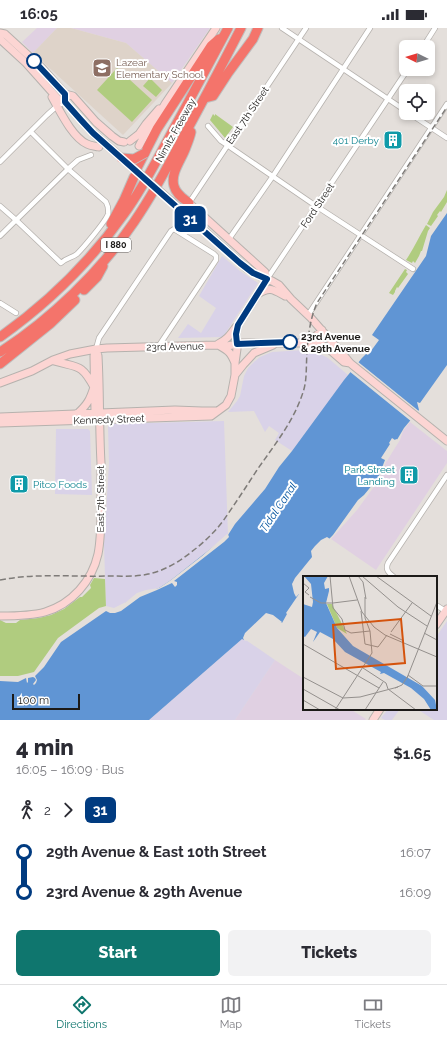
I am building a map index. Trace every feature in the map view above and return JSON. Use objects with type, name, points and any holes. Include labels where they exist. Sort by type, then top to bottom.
[{"type":"highway","name":"Nimitz Freeway","points":[[0,352],[26,334],[58,308],[97,268],[133,223],[151,196],[205,98],[241,28]]},
{"type":"highway","points":[[205,98],[213,96],[238,58],[253,40],[258,28]]},
{"type":"highway","name":"Nimitz Freeway","points":[[0,337],[51,297],[98,248],[124,214],[140,189],[227,30]]},
{"type":"highway","points":[[122,158],[134,159],[158,129],[211,46],[227,30]]},
{"type":"highway","points":[[189,203],[178,194],[174,188],[173,182],[176,168],[186,148],[198,110]]},
{"type":"highway","points":[[98,248],[124,200],[135,174],[141,149]]},
{"type":"highway","points":[[0,364],[50,324],[97,277],[116,245]]},
{"type":"highway","points":[[0,334],[18,324]]},
{"type":"main road","points":[[141,149],[142,139],[216,28]]},
{"type":"main road","points":[[0,34],[5,34],[42,68],[65,94],[73,96],[96,122],[112,136],[124,143],[133,142],[141,149]]},
{"type":"main road","points":[[0,38],[26,63],[59,100],[65,102],[93,133],[122,158],[135,174],[188,216],[246,268],[279,285],[322,330],[350,363],[447,441]]},
{"type":"main road","points":[[47,86],[57,106],[77,136],[87,144],[100,147]]},
{"type":"main road","points":[[65,94],[65,102]]},
{"type":"main road","points":[[124,143],[139,134],[155,113],[165,104]]},
{"type":"main road","points":[[189,203],[265,272],[267,279]]},
{"type":"main road","name":"Ford Street","points":[[237,344],[236,334],[238,325],[267,279]]},
{"type":"main road","points":[[258,294],[266,289],[270,289],[275,290],[291,299]]},
{"type":"main road","points":[[216,345],[224,342],[238,325]]},
{"type":"main road","points":[[296,342],[315,337],[322,330]]},
{"type":"main road","name":"23rd Avenue","points":[[0,383],[70,354],[107,348],[227,346],[237,344],[296,342],[322,345],[344,362],[350,363]]},
{"type":"main road","name":"Kennedy Street","points":[[235,375],[254,352],[279,343]]},
{"type":"main road","name":"Kennedy Street","points":[[0,422],[175,410],[216,411],[226,405],[231,396],[235,375],[237,344]]},
{"type":"main road","points":[[216,345],[232,354],[235,363]]},
{"type":"main road","name":"East 7th Street","points":[[96,349],[94,356],[94,387],[98,415]]},
{"type":"main road","name":"East 7th Street","points":[[0,616],[28,615],[46,612],[56,608],[66,602],[84,584],[95,564],[100,541],[101,477],[98,415],[98,356],[96,349]]},
{"type":"main road","points":[[53,360],[76,366],[88,375],[94,387],[88,403],[77,414]]},
{"type":"main road","name":"Kennedy Street","points":[[0,417],[77,414],[98,415]]},
{"type":"main road","points":[[437,624],[447,611]]},
{"type":"main road","points":[[373,720],[379,710]]},
{"type":"street","points":[[282,28],[399,106]]},
{"type":"street","name":"East 7th Street","points":[[189,203],[306,28]]},
{"type":"street","points":[[230,239],[370,28]]},
{"type":"street","points":[[427,40],[435,28]]},
{"type":"street","name":"Ford Street","points":[[267,279],[403,76]]},
{"type":"street","points":[[0,162],[57,106],[65,102]]},
{"type":"street","points":[[308,315],[315,304],[319,301],[447,104]]},
{"type":"street","points":[[432,129],[447,109]]},
{"type":"street","points":[[419,120],[447,138]]},
{"type":"street","points":[[208,126],[221,141],[316,206],[413,269]]},
{"type":"street","points":[[0,206],[61,263],[77,254],[108,215],[109,209],[106,202],[31,132]]},
{"type":"street","points":[[0,236],[68,168],[78,160],[91,155]]},
{"type":"street","name":"East 7th Street","points":[[96,349],[99,338],[171,231],[174,229],[214,254],[216,256],[216,260],[158,347]]},
{"type":"street","points":[[0,303],[16,313]]},
{"type":"street","points":[[393,576],[387,570],[388,563],[447,475]]},
{"type":"street","points":[[437,606],[447,611]]},
{"type":"shaded area","points":[[37,28],[57,28],[33,53],[22,42]]},
{"type":"shaded area","name":"Lazear Elementary School","points":[[57,28],[71,28],[126,43],[172,83],[123,135],[33,53]]},
{"type":"shaded area","points":[[71,28],[210,28],[172,83],[126,43]]},
{"type":"shaded area","points":[[222,256],[240,271],[258,283],[223,337],[178,338],[188,324],[201,333],[216,308],[199,296]]},
{"type":"shaded area","points":[[304,350],[318,353],[328,358],[348,375],[292,451],[275,440],[279,433],[269,426],[265,432],[254,411],[228,412],[240,396],[244,376],[248,368],[260,357],[272,352]]},
{"type":"shaded area","points":[[224,421],[228,535],[159,588],[115,610],[106,607],[104,545],[109,463],[108,426],[110,424]]},
{"type":"shaded area","name":"Park Street Landing","points":[[410,422],[447,451],[447,463],[376,570],[331,539],[357,510],[376,484],[386,462],[400,440],[403,431]]},
{"type":"shaded area","points":[[56,429],[88,429],[90,431],[92,495],[55,494]]},
{"type":"shaded area","points":[[447,621],[447,720],[434,720],[419,710],[437,710],[437,636]]},
{"type":"shaded area","points":[[243,638],[275,660],[235,720],[149,720]]},
{"type":"shaded area","points":[[275,660],[303,678],[303,710],[352,710],[366,719],[365,720],[235,720]]},
{"type":"shaded area","points":[[387,710],[399,710],[392,720],[385,720],[381,718]]},
{"type":"green space","points":[[117,68],[152,100],[132,122],[97,90]]},
{"type":"green space","points":[[150,78],[162,90],[156,97],[143,86]]},
{"type":"green space","points":[[213,114],[233,127],[225,138],[210,120]]},
{"type":"green space","points":[[447,190],[447,202],[431,226],[427,224],[433,212],[444,197]]},
{"type":"green space","points":[[426,225],[430,228],[422,251],[415,263],[413,261],[412,263],[406,260]]},
{"type":"green space","points":[[405,269],[407,270],[406,272],[408,274],[398,288],[397,287],[393,295],[389,293]]},
{"type":"green space","points":[[94,578],[105,579],[106,607],[34,674],[18,678],[0,678],[0,620],[6,623],[16,623],[20,620],[51,615],[64,609],[82,597],[91,588],[90,585]]},
{"type":"water","name":"Tidal Canal","points":[[447,213],[447,365],[420,403],[417,402],[419,410],[404,428],[385,460],[378,478],[358,500],[328,540],[305,576],[303,576],[303,579],[295,592],[299,594],[286,613],[287,614],[282,623],[268,615],[244,640],[242,639],[149,720],[0,720],[0,678],[18,678],[34,674],[60,639],[99,610],[115,610],[137,595],[159,588],[228,535],[235,524],[265,489],[279,467],[344,380],[362,358],[366,354],[368,355],[379,340],[372,335],[426,256],[431,236]]},
{"type":"pier","points":[[357,361],[420,412],[412,422],[349,371]]},
{"type":"pier","points":[[392,438],[399,440],[387,461],[381,458]]},
{"type":"pier","points":[[227,534],[229,537],[224,542],[174,581],[177,582],[175,587],[172,583],[140,597],[121,611],[110,613],[106,611],[61,642],[44,667],[35,676],[37,680],[34,685],[33,684],[36,680],[33,677],[28,678],[27,683],[26,678],[18,682],[0,681],[0,676],[18,676],[34,672],[58,638],[99,608],[106,606],[114,608],[126,602],[137,593],[159,588],[202,556]]},
{"type":"pier","points":[[327,537],[330,539],[308,576],[303,576],[303,583],[298,591],[299,594],[296,597],[292,584],[312,557],[311,551],[321,540]]},
{"type":"pier","points":[[266,613],[273,615],[282,622],[281,623],[269,617],[246,641],[244,640],[243,638],[245,633]]},
{"type":"railway","points":[[0,580],[40,576],[139,576],[164,569],[179,561],[208,538],[223,521],[277,441],[295,411],[305,385],[309,334],[311,321],[317,303],[447,107]]},
{"type":"bus line","name":"31","points":[[34,61],[65,94],[65,102],[93,133],[240,263],[253,273],[267,279],[238,325],[236,334],[237,344],[290,342]]},
{"type":"place","name":"Lazear Elementary School","points":[[102,68]]},
{"type":"place","name":"401 Derby","points":[[393,140]]},
{"type":"place","name":"23rd Avenue & 29th Avenue","points":[[290,342]]},
{"type":"place","name":"Park Street Landing","points":[[409,475]]},
{"type":"place","name":"Pitco Foods","points":[[19,484]]}]
